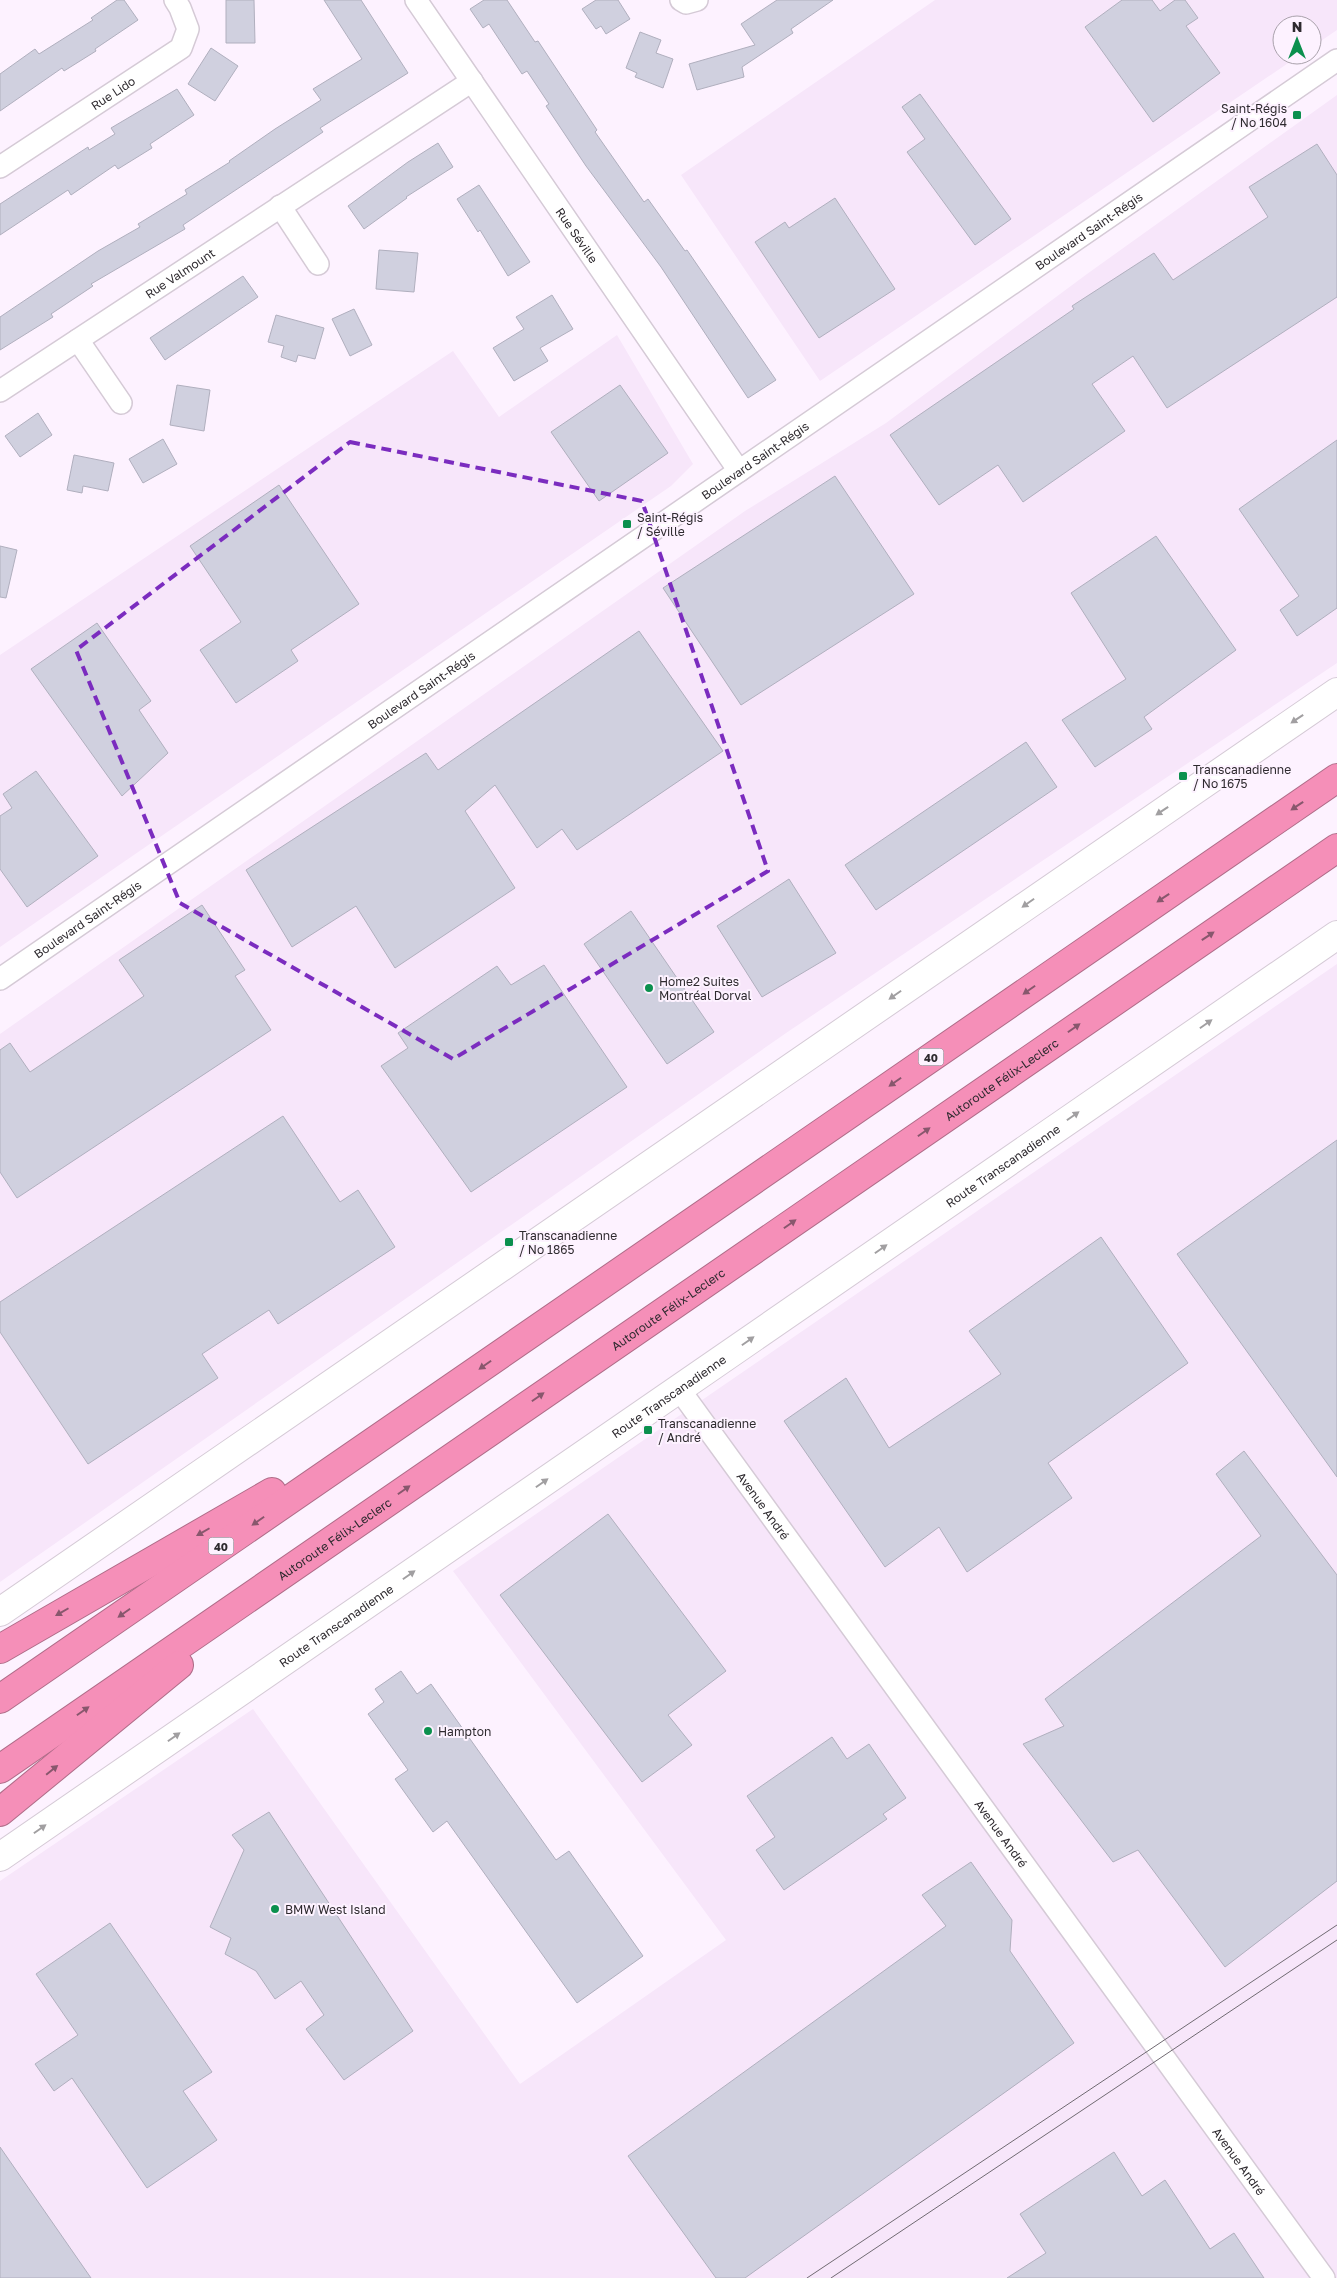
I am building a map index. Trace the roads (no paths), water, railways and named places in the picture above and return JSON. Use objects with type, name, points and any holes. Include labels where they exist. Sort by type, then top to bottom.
[{"type":"highway","name":"40","points":[[0,1699],[1337,778]]},
{"type":"highway","name":"Autoroute Félix-Leclerc","points":[[0,1769],[1337,848]]},
{"type":"highway","points":[[0,1649],[442,1394]]},
{"type":"highway","points":[[0,1812],[335,1537]]},
{"type":"main road","points":[[0,1612],[1337,692]]},
{"type":"main road","name":"Route Transcanadienne","points":[[0,1857],[1337,935]]},
{"type":"street","name":"Rue Lido","points":[[0,167],[181,48],[188,28],[175,0]]},
{"type":"street","name":"Rue Séville","points":[[416,0],[739,471]]},
{"type":"street","points":[[681,0],[686,3],[697,0]]},
{"type":"street","name":"Boulevard Saint-Régis","points":[[0,979],[1337,60]]},
{"type":"street","name":"Rue Valmount","points":[[0,391],[472,81]]},
{"type":"street","points":[[280,206],[318,264]]},
{"type":"street","points":[[78,340],[121,402]]},
{"type":"street","name":"Avenue André","points":[[679,1388],[1324,2278]]},
{"type":"tram line","points":[[807,2278],[1337,1925]]},
{"type":"tram line","points":[[831,2278],[1337,1940]]},
{"type":"place","name":"Saint-Régis / No 1604","points":[[1297,115]]},
{"type":"place","name":"Saint-Régis / Séville","points":[[627,524]]},
{"type":"place","name":"Transcanadienne / No 1675","points":[[1183,776]]},
{"type":"place","name":"Home2 Suites Montréal Dorval","points":[[649,988]]},
{"type":"place","name":"Transcanadienne / No 1865","points":[[509,1242]]},
{"type":"place","name":"Transcanadienne / André","points":[[648,1430]]},
{"type":"place","name":"Hampton","points":[[428,1731]]},
{"type":"place","name":"BMW West Island","points":[[275,1909]]}]
